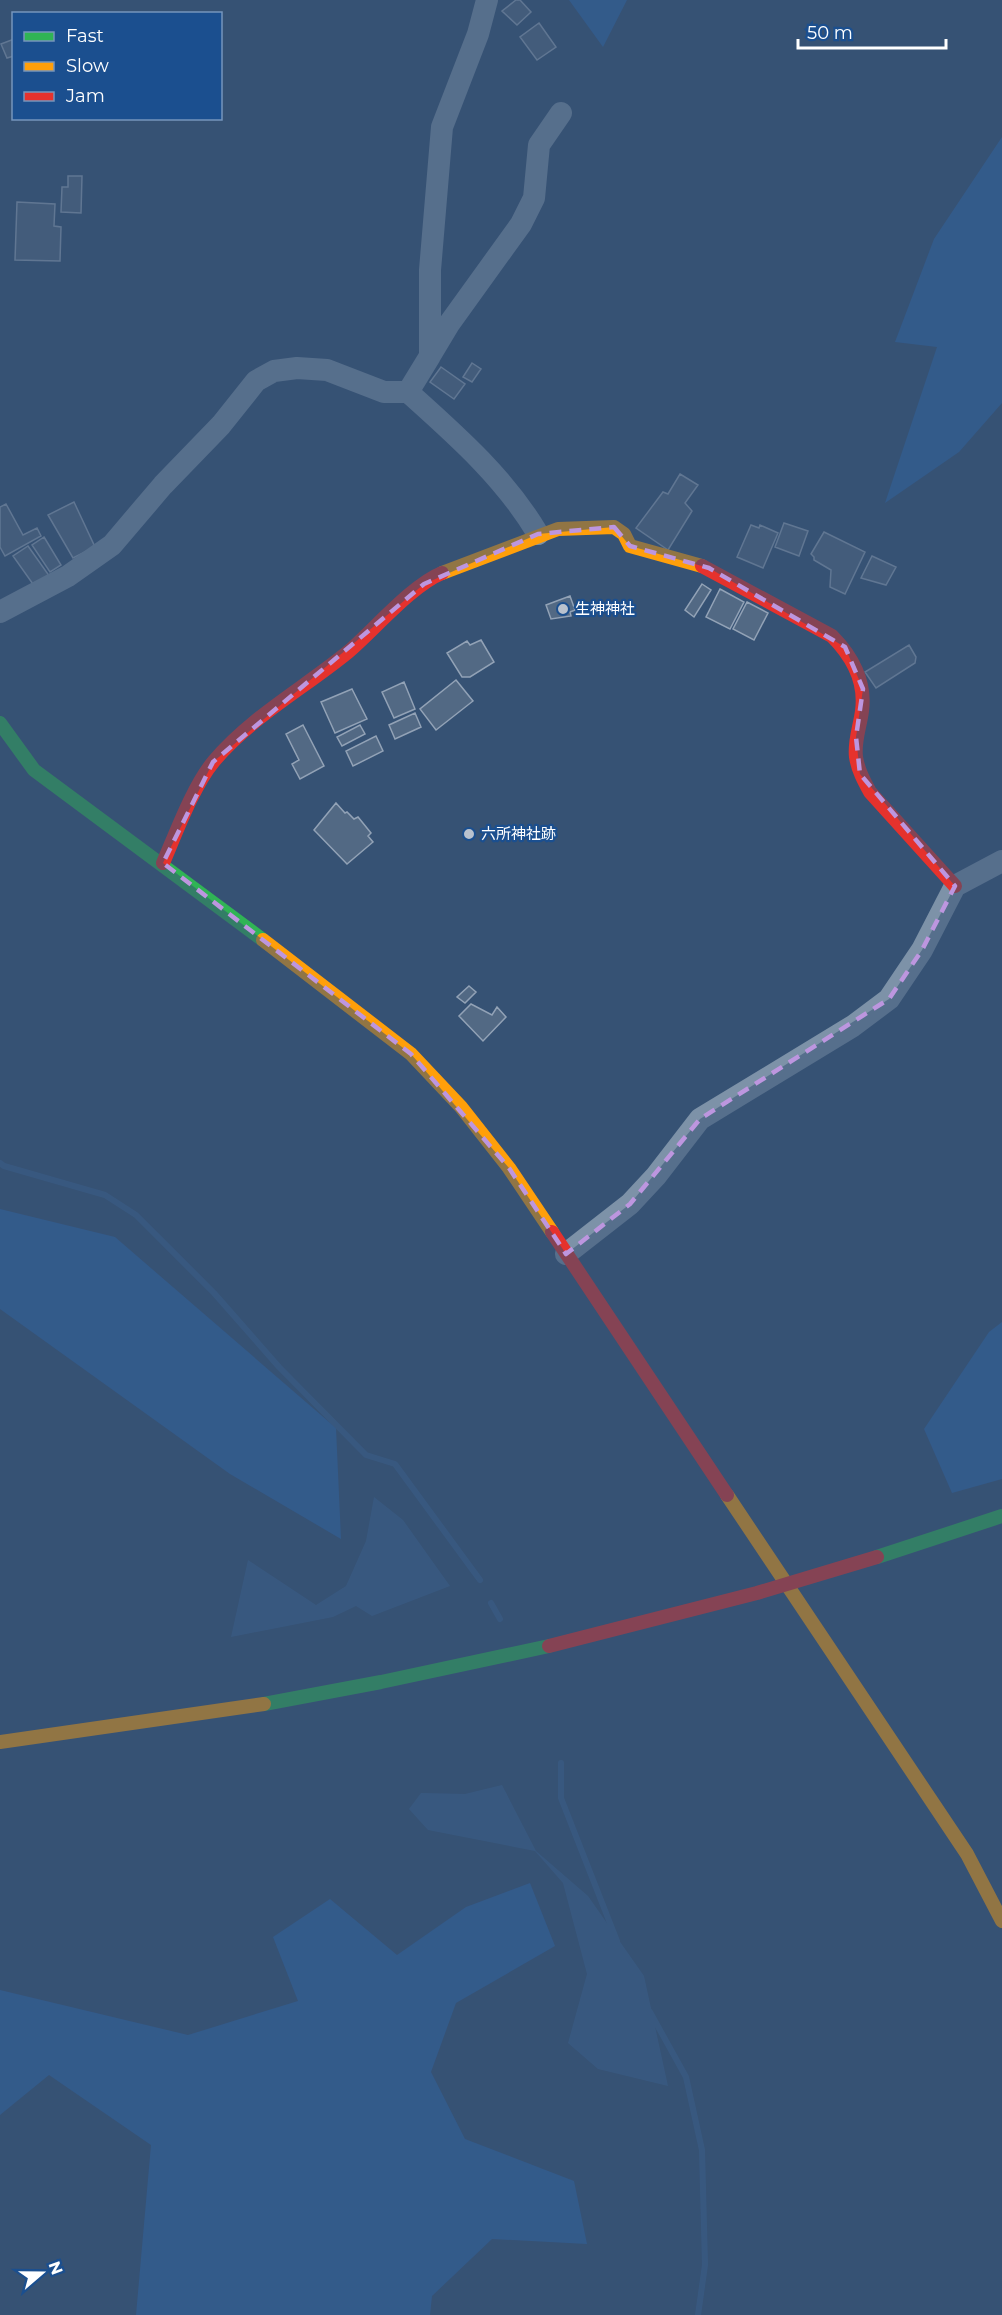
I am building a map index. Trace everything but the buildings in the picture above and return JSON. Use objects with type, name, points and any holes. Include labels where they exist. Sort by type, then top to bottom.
[{"type":"main road","points":[[163,863],[184,812],[213,762],[256,722],[348,652],[438,574],[538,534],[558,529],[614,526],[624,534],[630,546],[709,568],[832,636],[845,648],[863,688],[862,708],[856,737],[860,774],[870,792],[955,886]]},
{"type":"main road","points":[[0,723],[34,770],[163,863],[411,1054],[461,1107],[510,1168],[967,1854],[1002,1921]]},
{"type":"main road","points":[[0,1742],[137,1726],[362,1687],[573,1641],[852,1565],[1002,1516]]},
{"type":"street","points":[[430,356],[430,270],[442,127],[478,34],[487,0]]},
{"type":"street","points":[[408,392],[449,324],[521,224],[534,198],[539,145],[561,113]]},
{"type":"street","points":[[0,612],[68,576],[112,545],[163,485],[221,424],[256,381],[274,371],[297,368],[327,370],[384,392],[408,392],[466,443],[522,507],[538,534]]},
{"type":"street","points":[[566,1254],[630,1204],[700,1119],[853,1026],[889,999],[922,950],[955,886],[1002,861]]},
{"type":"highlighted area","points":[[614,527],[630,546],[709,568],[845,647],[863,689],[856,737],[860,774],[955,886],[922,950],[889,999],[700,1119],[630,1204],[566,1254],[509,1168],[411,1054],[163,863],[213,762],[424,584],[538,534]]},
{"type":"shaded area","points":[[569,0],[627,0],[603,47]]},
{"type":"shaded area","points":[[1002,137],[1002,403],[959,452],[885,503],[937,347],[895,342],[934,239]]},
{"type":"shaded area","points":[[0,1209],[115,1237],[336,1428],[341,1539],[230,1474],[0,1309]]},
{"type":"shaded area","points":[[1002,1322],[1002,1479],[952,1493],[924,1429],[989,1332]]},
{"type":"shaded area","points":[[374,1497],[403,1520],[450,1586],[372,1616],[356,1606],[333,1617],[231,1637],[248,1560],[316,1605],[346,1586],[366,1541]]},
{"type":"shaded area","points":[[502,1785],[536,1851],[588,1896],[644,1976],[668,2086],[598,2069],[568,2043],[587,1974],[563,1883],[535,1851],[428,1830],[409,1809],[421,1793],[465,1794]]},
{"type":"shaded area","points":[[530,1883],[555,1946],[456,2003],[431,2072],[465,2139],[574,2181],[587,2244],[492,2239],[432,2296],[430,2315],[136,2315],[151,2145],[49,2075],[0,2115],[0,1990],[188,2035],[298,2001],[273,1937],[330,1899],[397,1955],[466,1907]]},
{"type":"waterway","points":[[0,1163],[105,1195],[136,1215],[214,1293],[279,1367],[366,1455],[395,1464],[480,1580]]},
{"type":"waterway","points":[[491,1603],[500,1619]]},
{"type":"waterway","points":[[561,1763],[561,1798],[617,1941]]},
{"type":"waterway","points":[[650,2012],[686,2077],[702,2150],[705,2265],[698,2315]]},
{"type":"traffic: fast","points":[[0,723],[34,770],[263,940]]},
{"type":"traffic: fast","points":[[877,1557],[1002,1516]]},
{"type":"traffic: fast","points":[[264,1704],[549,1646]]},
{"type":"traffic: slow","points":[[442,573],[558,529],[614,527],[624,534],[630,546],[702,566]]},
{"type":"traffic: slow","points":[[263,940],[411,1054],[461,1107],[509,1168],[552,1232]]},
{"type":"traffic: slow","points":[[727,1495],[967,1854],[1002,1921]]},
{"type":"traffic: slow","points":[[0,1742],[264,1704]]},
{"type":"traffic: jam","points":[[702,566],[832,636],[846,652],[856,670],[862,690],[863,700],[856,740],[856,757],[863,780],[870,792],[955,886]]},
{"type":"traffic: jam","points":[[163,863],[199,783],[206,771],[229,745],[244,730],[348,652],[418,587],[442,573]]},
{"type":"traffic: jam","points":[[552,1232],[727,1495]]},
{"type":"traffic: jam","points":[[549,1646],[757,1593],[877,1557]]},
{"type":"place","name":"生神神社","points":[[563,609]]},
{"type":"place","name":"六所神社跡","points":[[469,834]]}]
